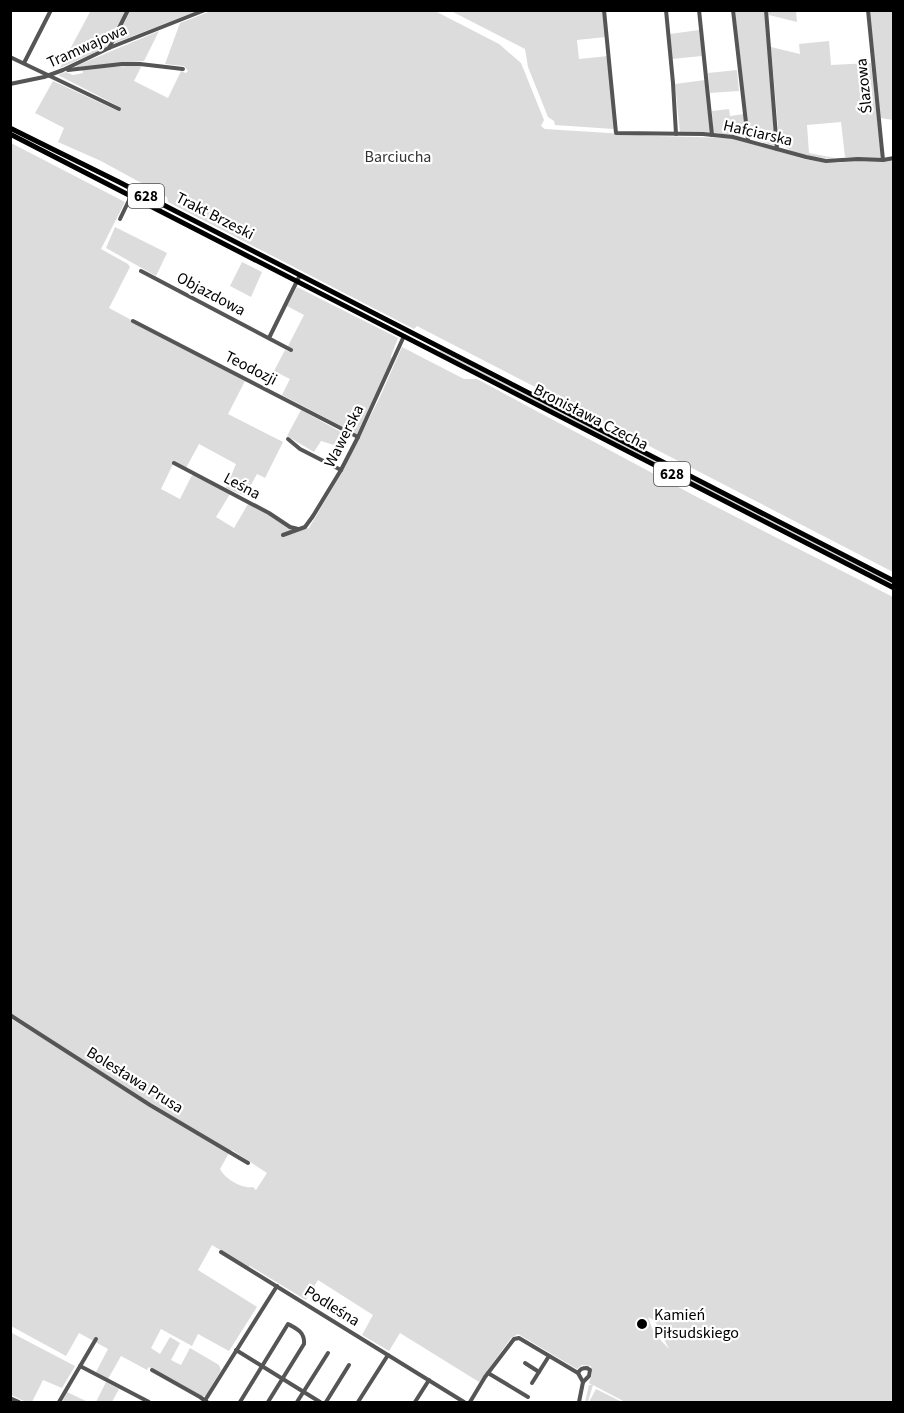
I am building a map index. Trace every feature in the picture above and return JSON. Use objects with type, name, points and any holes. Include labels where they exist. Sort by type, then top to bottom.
[{"type":"main road","name":"Trakt Brzeski","points":[[10,128],[129,187],[405,333]]},
{"type":"main road","name":"Trakt Brzeski","points":[[10,134],[299,278]]},
{"type":"main road","name":"Bronisława Czecha","points":[[405,333],[894,581]]},
{"type":"main road","name":"Bronisława Czecha","points":[[405,333],[894,588]]},
{"type":"street","points":[[24,63],[51,10]]},
{"type":"street","points":[[109,48],[128,10]]},
{"type":"street","name":"Tramwajowa","points":[[10,84],[50,75],[109,48],[205,10]]},
{"type":"street","name":"Hafciarska","points":[[604,10],[616,133],[712,135],[748,140],[826,161],[894,158]]},
{"type":"street","points":[[666,10],[675,135]]},
{"type":"street","points":[[699,10],[712,135]]},
{"type":"street","points":[[733,10],[748,140]]},
{"type":"street","points":[[766,10],[777,149]]},
{"type":"street","name":"Ślazowa","points":[[868,10],[884,160]]},
{"type":"street","points":[[10,57],[119,109]]},
{"type":"street","points":[[63,70],[123,64],[183,69]]},
{"type":"street","points":[[120,219],[132,195]]},
{"type":"street","name":"Objazdowa","points":[[141,271],[291,350]]},
{"type":"street","points":[[269,338],[299,278]]},
{"type":"street","name":"Teodozji","points":[[133,321],[358,437]]},
{"type":"street","name":"Wawerska","points":[[283,535],[305,527],[341,470],[405,333]]},
{"type":"street","points":[[288,439],[341,470]]},
{"type":"street","name":"Leśna","points":[[174,463],[269,513],[290,527],[299,529]]},
{"type":"street","name":"Bolesława Prusa","points":[[10,1015],[150,1105],[248,1163]]},
{"type":"street","name":"Podleśna","points":[[221,1252],[464,1402]]},
{"type":"street","points":[[152,1370],[205,1402],[277,1286]]},
{"type":"street","points":[[240,1402],[288,1324],[302,1332],[304,1346],[268,1402]]},
{"type":"street","points":[[470,1402],[488,1373],[514,1339],[518,1338],[578,1373],[583,1382]]},
{"type":"street","points":[[59,1402],[96,1339]]},
{"type":"street","points":[[236,1350],[320,1402]]},
{"type":"street","points":[[297,1402],[328,1353]]},
{"type":"street","points":[[358,1402],[388,1355]]},
{"type":"street","points":[[532,1383],[549,1356]]},
{"type":"street","points":[[525,1364],[539,1372]]},
{"type":"street","points":[[326,1402],[349,1365]]},
{"type":"street","points":[[80,1366],[148,1402]]},
{"type":"street","points":[[578,1373],[584,1368],[590,1370],[590,1374],[583,1382],[579,1402]]},
{"type":"street","points":[[488,1373],[528,1397]]},
{"type":"street","points":[[415,1402],[429,1380]]},
{"type":"street","points":[[10,1398],[19,1402]]},
{"type":"green space","points":[[88,11],[126,11],[107,47],[60,68],[90,12]]},
{"type":"green space","points":[[130,11],[197,11],[115,43]]},
{"type":"green space","name":"Barciucha","points":[[211,11],[435,11],[499,44],[521,63],[544,120],[541,126],[545,129],[734,138],[804,159],[822,162],[893,160],[893,572],[417,326],[414,329],[168,202],[167,197],[101,161],[58,142],[64,128],[35,113],[53,81],[118,111],[120,107],[58,75],[66,72],[73,75],[83,73],[82,69],[142,65],[134,81],[168,98],[181,71],[186,73],[188,71],[184,66],[165,64],[180,23]]},
{"type":"green space","points":[[451,11],[603,11],[606,37],[577,40],[579,59],[608,56],[615,127],[613,129],[555,125],[554,121],[548,117],[528,67],[525,49]]},
{"type":"green space","points":[[735,11],[765,11],[775,146],[749,138]]},
{"type":"green space","points":[[768,11],[796,11],[797,22],[769,15]]},
{"type":"green space","points":[[869,11],[893,11],[893,120],[881,118],[879,115]]},
{"type":"green space","points":[[699,30],[702,56],[672,59],[670,34]]},
{"type":"green space","points":[[159,31],[144,61],[76,66]]},
{"type":"green space","points":[[829,41],[831,65],[871,63],[882,160],[845,157],[841,122],[807,125],[809,153],[835,158],[812,157],[796,153],[789,150],[779,139],[771,47],[800,54],[799,44]]},
{"type":"green space","points":[[737,70],[739,91],[710,93],[708,73]]},
{"type":"green space","points":[[705,80],[711,133],[680,133],[675,84]]},
{"type":"green space","points":[[729,109],[730,116],[744,114],[746,137],[713,133],[712,111]]},
{"type":"green space","points":[[11,143],[125,202],[101,249],[130,267],[109,308],[245,381],[228,414],[283,442],[265,478],[257,474],[245,496],[226,488],[236,464],[199,444],[186,468],[174,462],[161,489],[180,499],[193,475],[230,494],[216,517],[234,528],[248,504],[301,530],[309,528],[342,472],[402,347],[464,379],[477,379],[697,497],[893,597],[893,1402],[625,1402],[593,1385],[588,1402],[585,1402],[589,1385],[592,1385],[589,1383],[592,1374],[591,1366],[582,1365],[577,1369],[518,1334],[511,1338],[479,1382],[400,1333],[389,1351],[362,1335],[373,1315],[318,1280],[306,1300],[212,1245],[198,1270],[257,1307],[229,1351],[198,1334],[192,1346],[161,1329],[151,1348],[160,1354],[170,1337],[180,1343],[171,1360],[181,1365],[190,1348],[219,1365],[221,1370],[206,1396],[202,1396],[149,1367],[147,1370],[121,1356],[108,1379],[96,1372],[108,1349],[79,1333],[66,1356],[11,1326],[10,1018],[229,1153],[220,1169],[234,1182],[256,1190],[267,1173],[120,1084],[11,1014]],"holes":[[[648,1317],[655,1321],[669,1349],[654,1333]]]},
{"type":"green space","points":[[115,227],[167,253],[156,276],[106,248]]},
{"type":"green space","points":[[242,262],[262,272],[251,297],[230,286]]},
{"type":"green space","points":[[297,287],[398,338],[392,359],[357,434],[282,395],[290,379],[274,371],[285,350],[291,352],[293,350],[288,346],[304,315],[287,306]]},
{"type":"green space","points":[[440,350],[893,583],[893,586],[439,352]]},
{"type":"green space","points":[[301,410],[341,432],[334,445],[321,441],[314,452],[287,436]]},
{"type":"green space","points":[[10,1332],[75,1366],[62,1388],[43,1380],[32,1402],[26,1402],[11,1395]]},
{"type":"green space","points":[[106,1382],[119,1389],[112,1402],[96,1402]]},
{"type":"green space","points":[[596,1389],[622,1402],[589,1402]]},
{"type":"green space","points":[[67,1392],[88,1402],[62,1402]]},
{"type":"place","name":"Kamień Piłsudskiego","points":[[642,1324]]}]
